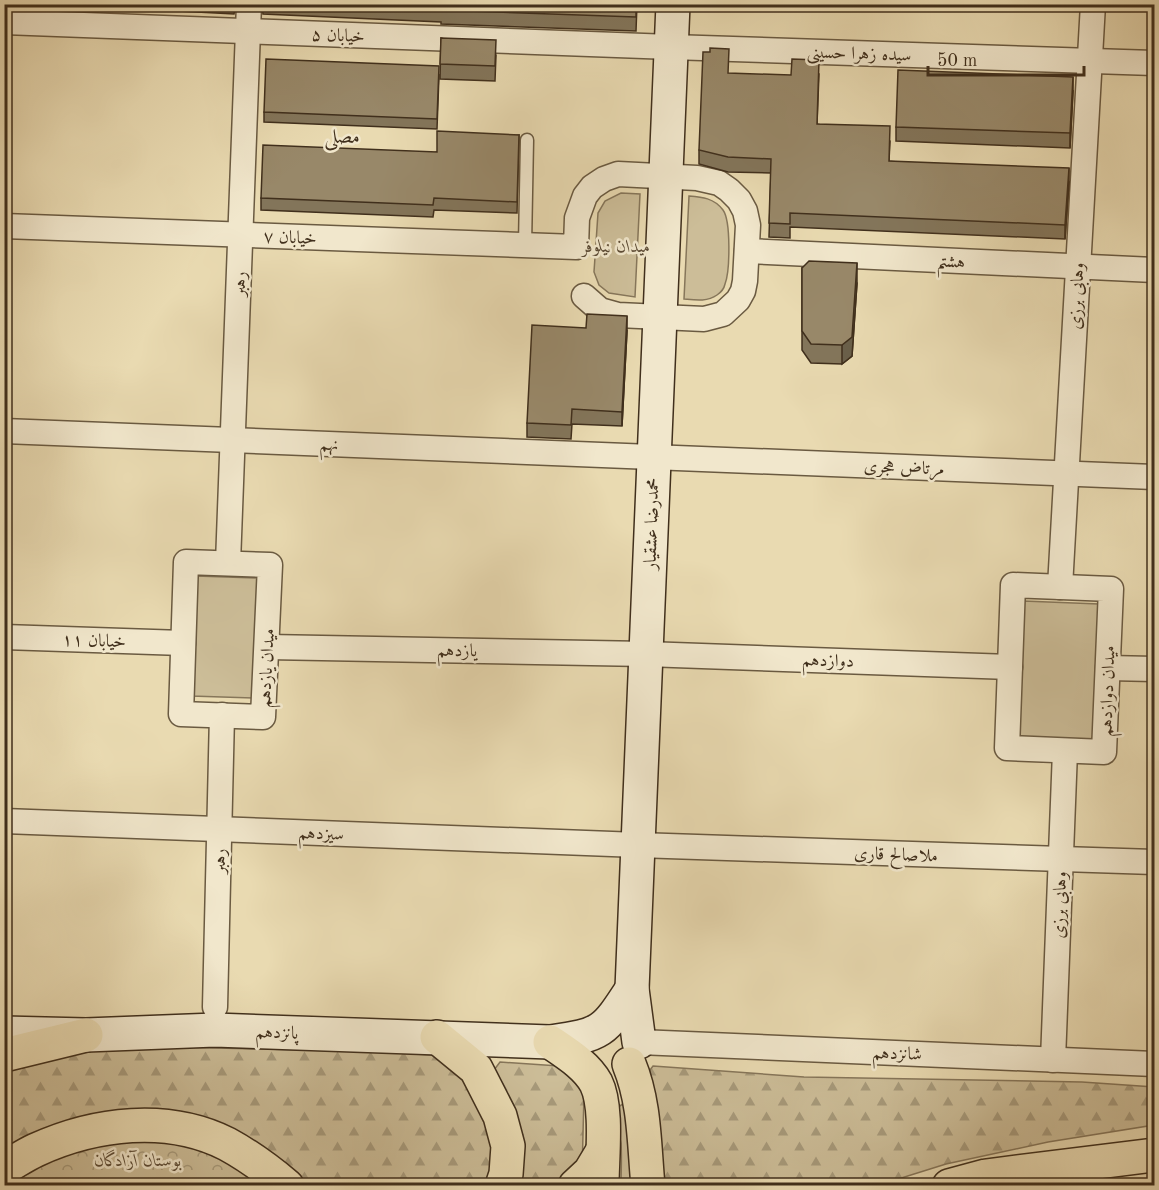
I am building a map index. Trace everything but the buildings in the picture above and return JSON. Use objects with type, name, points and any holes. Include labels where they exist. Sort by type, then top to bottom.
[{"type":"highway","points":[[4,1055],[86,1035]]},
{"type":"highway","points":[[437,1037],[476,1070],[500,1116],[508,1146],[506,1174],[502,1185]]},
{"type":"highway","points":[[550,1042],[585,1068],[596,1082],[604,1106],[602,1185]]},
{"type":"highway","points":[[604,1106],[634,1053]]},
{"type":"highway","points":[[634,1053],[642,1110],[648,1185]]},
{"type":"highway","points":[[4,1168],[36,1150],[81,1134],[112,1127],[145,1125],[174,1128],[225,1143],[257,1162],[287,1185]]},
{"type":"highway","points":[[574,1185],[590,1172],[602,1152]]},
{"type":"highway","points":[[949,1185],[986,1176],[1155,1155]]},
{"type":"main road","name":"محمدرضا عشقیار","points":[[634,1053],[632,989],[673,4]]},
{"type":"main road","name":"پانزدهم","points":[[4,1033],[86,1035],[215,1030],[550,1042],[586,1037],[605,1027],[632,989]]},
{"type":"street","name":"رهبر","points":[[228,563],[249,4]]},
{"type":"street","name":"وهابی برزی","points":[[1060,587],[1093,4]]},
{"type":"street","name":"خیابان ۵","points":[[4,22],[671,47]]},
{"type":"street","name":"سیده زهرا حسینی","points":[[671,47],[1155,63]]},
{"type":"street","name":"خیابان ۷","points":[[4,226],[576,247],[579,207],[592,187],[618,174],[666,176]]},
{"type":"street","points":[[584,296],[592,304],[610,313],[714,318],[731,308],[743,291],[748,225],[745,211],[739,200],[729,190],[707,179],[666,176]]},
{"type":"street","name":"هشتم","points":[[747,251],[1155,270]]},
{"type":"street","name":"نهم","points":[[4,431],[654,457]]},
{"type":"street","name":"مرتاض هجری","points":[[654,457],[1155,477]]},
{"type":"street","name":"میدان یازدهم","points":[[186,562],[228,563],[270,565],[263,717],[181,714],[186,562]]},
{"type":"street","name":"میدان دوازدهم","points":[[1013,585],[1060,587],[1111,589],[1104,752],[1007,748],[1013,585]]},
{"type":"street","name":"خیابان ۱۱","points":[[4,637],[183,643]]},
{"type":"street","name":"یازدهم","points":[[268,647],[646,654]]},
{"type":"street","name":"دوازدهم","points":[[646,654],[1010,667]]},
{"type":"street","points":[[1107,668],[1155,669]]},
{"type":"street","name":"رهبر","points":[[215,1007],[222,715]]},
{"type":"street","name":"وهابی برزی","points":[[1053,1060],[1065,751]]},
{"type":"street","name":"سیزدهم","points":[[4,821],[638,846]]},
{"type":"street","name":"ملاصالح قاری","points":[[638,846],[1155,862]]},
{"type":"street","name":"شانزدهم","points":[[634,1053],[1053,1060],[1155,1064]]},
{"type":"lane","points":[[525,245],[527,140]]},
{"type":"green space","name":"میدان نیلوفر","points":[[621,193],[640,194],[635,297],[609,293],[599,285],[594,272],[598,213],[605,201]]},
{"type":"green space","name":"میدان نیلوفر","points":[[689,196],[716,203],[726,216],[729,258],[727,278],[722,291],[705,300],[684,299]]},
{"type":"green space","points":[[196,576],[258,578],[253,698],[191,696]]},
{"type":"green space","points":[[1023,601],[1099,604],[1093,741],[1018,738]]},
{"type":"green space","points":[[137,1046],[385,1052],[445,1056],[490,1111],[493,1155],[486,1185],[302,1185],[5,1157],[5,1062],[71,1047]]},
{"type":"green space","points":[[500,1062],[559,1066],[568,1070],[584,1094],[582,1174],[565,1185],[512,1185],[491,1074]]},
{"type":"green space","points":[[653,1066],[804,1077],[1082,1082],[1154,1087],[1154,1125],[1048,1142],[946,1164],[879,1185],[659,1185],[650,1070]]},
{"type":"green space","points":[[627,1103],[635,1185],[621,1185],[621,1143],[616,1114],[621,1105]]},
{"type":"green space","name":"بوستان آزادگان","points":[[99,1137],[206,1145],[272,1185],[5,1186],[4,1177]]},
{"type":"district","name":"مصلی","points":[[342,136]]}]
